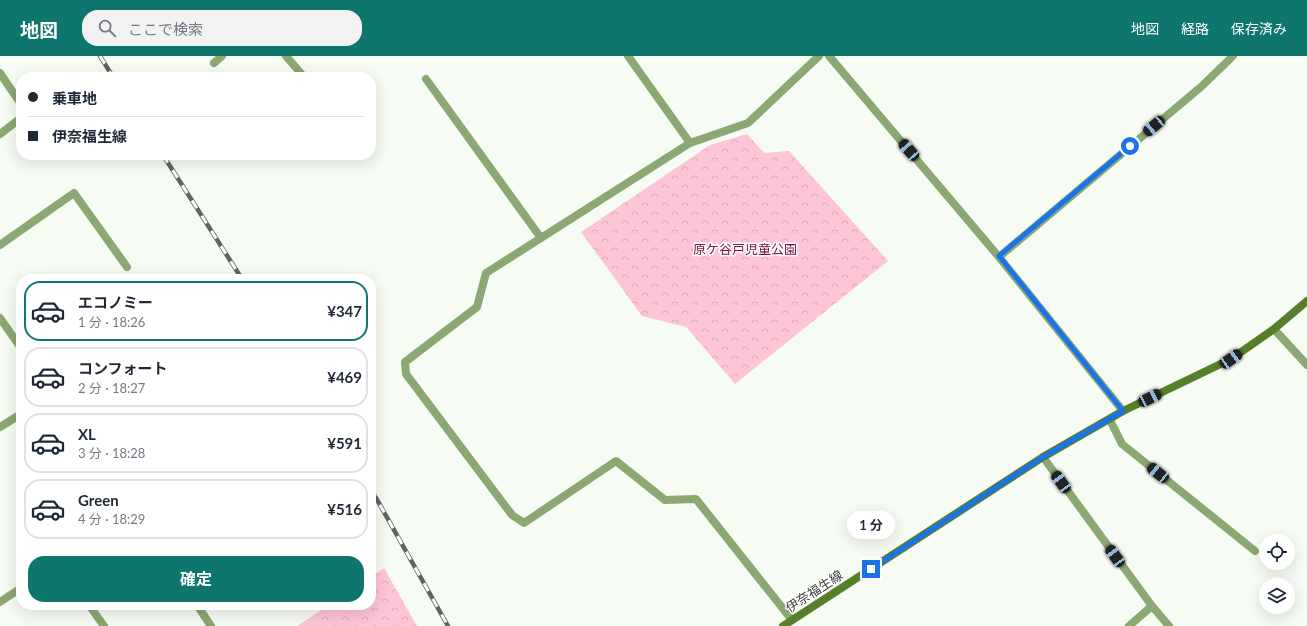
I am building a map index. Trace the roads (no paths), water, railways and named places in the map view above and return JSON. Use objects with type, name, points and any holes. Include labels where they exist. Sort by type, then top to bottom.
[{"type":"main road","name":"伊奈福生線","points":[[783,626],[1043,457],[1110,420],[1123,411],[1231,359],[1274,329],[1307,301]]},
{"type":"street","points":[[214,63],[222,56]]},
{"type":"street","points":[[286,56],[300,72]]},
{"type":"street","points":[[628,56],[690,143]]},
{"type":"street","points":[[792,620],[696,499],[665,500],[616,462],[524,524],[512,515],[406,374],[406,362],[478,307],[486,274],[690,143],[748,123],[819,56]]},
{"type":"street","points":[[829,56],[999,256],[1123,411]]},
{"type":"street","points":[[999,256],[1202,86],[1233,56]]},
{"type":"street","points":[[0,73],[16,97]]},
{"type":"street","points":[[426,79],[541,238]]},
{"type":"street","points":[[0,134],[16,122]]},
{"type":"street","points":[[0,245],[74,193],[127,267]]},
{"type":"street","points":[[0,318],[16,341]]},
{"type":"street","points":[[1274,329],[1307,365]]},
{"type":"street","points":[[0,427],[16,417]]},
{"type":"street","points":[[1110,420],[1122,444],[1255,551]]},
{"type":"street","points":[[1043,457],[1152,606],[1169,626]]},
{"type":"street","points":[[0,602],[16,591]]},
{"type":"street","points":[[1129,626],[1152,606]]},
{"type":"street","points":[[93,610],[104,626]]},
{"type":"street","points":[[200,610],[211,626]]},
{"type":"railway","points":[[100,56],[110,72]]},
{"type":"railway","points":[[166,160],[239,274]]},
{"type":"railway","points":[[376,498],[448,626]]},
{"type":"park label","name":"原ケ谷戸児童公園","points":[[745,249]]}]
